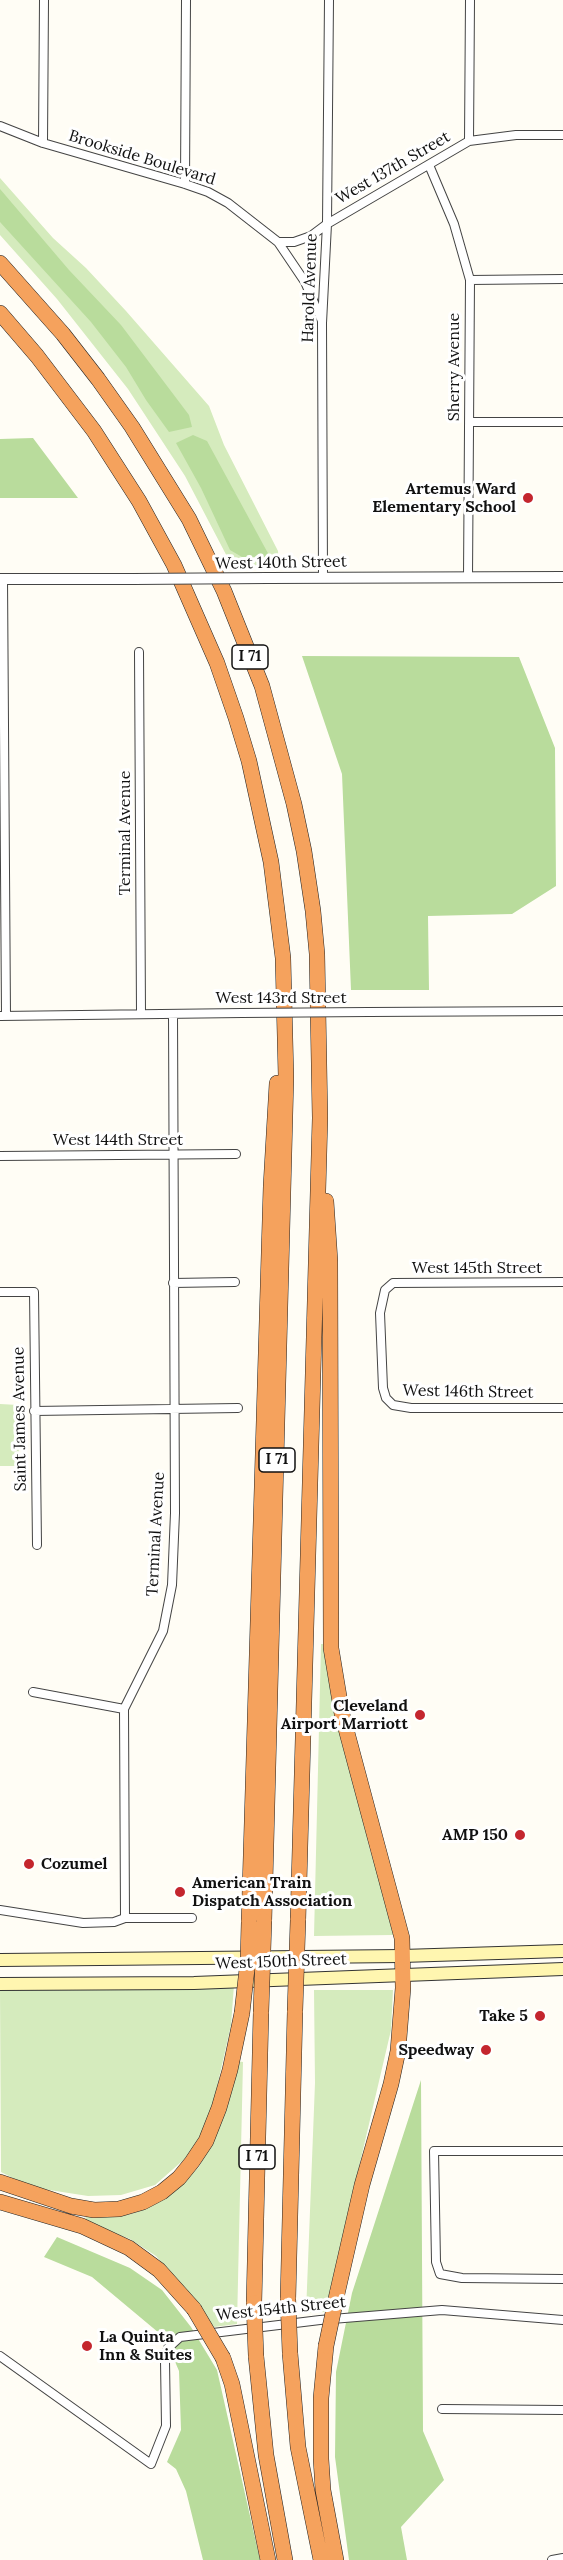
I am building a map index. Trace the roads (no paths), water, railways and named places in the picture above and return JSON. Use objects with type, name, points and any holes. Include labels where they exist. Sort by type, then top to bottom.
[{"type":"highway","name":"I 71","points":[[0,263],[63,334],[118,408],[189,519],[224,591],[250,656],[279,744],[294,804],[313,911],[319,998],[320,1118],[288,2211],[288,2299],[298,2447],[321,2560]]},
{"type":"highway","name":"I 71","points":[[0,313],[70,397],[117,465],[174,565],[217,663],[249,761],[262,814],[279,915],[285,999],[274,1113],[272,1164],[257,1921],[261,2012],[254,2303],[256,2356],[266,2456],[285,2560]]},
{"type":"highway","points":[[320,1118],[330,1261],[331,1648],[342,1714],[402,1938],[403,1975],[401,2020],[393,2073],[362,2185],[326,2346],[321,2398],[322,2469],[327,2517],[336,2560]]},
{"type":"highway","points":[[0,2182],[71,2206],[94,2210],[119,2209],[143,2202],[162,2192],[179,2178],[206,2141],[227,2079],[242,2013],[248,1960],[257,1921]]},
{"type":"highway","points":[[0,2202],[82,2226],[129,2248],[159,2270],[194,2309],[223,2358],[232,2384],[268,2560]]},
{"type":"main road","name":"West 150th Street","points":[[0,1960],[402,1956],[563,1951]]},
{"type":"main road","name":"West 150th Street","points":[[0,1984],[194,1983],[563,1969]]},
{"type":"street","points":[[43,143],[44,0]]},
{"type":"street","points":[[185,184],[186,0]]},
{"type":"street","name":"Harold Avenue","points":[[323,577],[322,323],[327,224],[329,0]]},
{"type":"street","points":[[469,141],[470,0]]},
{"type":"street","name":"Brookside Boulevard","points":[[0,126],[43,143],[185,184],[208,192],[228,204],[278,242],[305,282],[322,323]]},
{"type":"street","name":"West 137th Street","points":[[278,242],[294,242],[310,236],[469,141],[516,135],[563,135]]},
{"type":"street","name":"Sherry Avenue","points":[[429,165],[454,224],[470,280],[468,577]]},
{"type":"street","points":[[470,280],[563,279]]},
{"type":"street","points":[[469,422],[563,422]]},
{"type":"street","name":"West 140th Street","points":[[1,579],[563,577]]},
{"type":"street","points":[[1,579],[3,1016]]},
{"type":"street","name":"Terminal Avenue","points":[[139,652],[141,1014]]},
{"type":"street","name":"West 143rd Street","points":[[3,1016],[563,1011]]},
{"type":"street","name":"Terminal Avenue","points":[[125,1918],[124,1709],[163,1631],[172,1585],[175,1514],[173,1014]]},
{"type":"street","name":"West 144th Street","points":[[0,1156],[236,1154]]},
{"type":"street","points":[[173,1283],[235,1282]]},
{"type":"street","name":"West 145th Street","points":[[380,1352],[380,1313],[385,1290],[393,1283],[563,1282]]},
{"type":"street","name":"Saint James Avenue","points":[[0,1292],[33,1292],[37,1545]]},
{"type":"street","name":"West 146th Street","points":[[380,1352],[382,1389],[386,1398],[393,1405],[411,1408],[563,1408]]},
{"type":"street","points":[[34,1411],[238,1408]]},
{"type":"street","points":[[33,1692],[124,1709]]},
{"type":"street","points":[[0,1911],[83,1923],[114,1922],[125,1918],[192,1918]]},
{"type":"street","points":[[563,2151],[434,2151],[435,2262],[440,2274],[448,2277],[563,2279]]},
{"type":"street","name":"West 154th Street","points":[[0,2356],[151,2464],[166,2426],[165,2361],[168,2348],[180,2337],[273,2324],[442,2310],[563,2320]]},
{"type":"street","points":[[442,2409],[563,2410]]},
{"type":"place","name":"Artemus Ward Elementary School","points":[[528,498]]},
{"type":"place","name":"Cleveland Airport Marriott","points":[[420,1715]]},
{"type":"place","name":"AMP 150","points":[[520,1835]]},
{"type":"place","name":"Cozumel","points":[[29,1864]]},
{"type":"place","name":"American Train Dispatch Association","points":[[180,1892]]},
{"type":"place","name":"Take 5","points":[[540,2016]]},
{"type":"place","name":"Speedway","points":[[486,2050]]},
{"type":"place","name":"La Quinta Inn & Suites","points":[[87,2346]]}]
